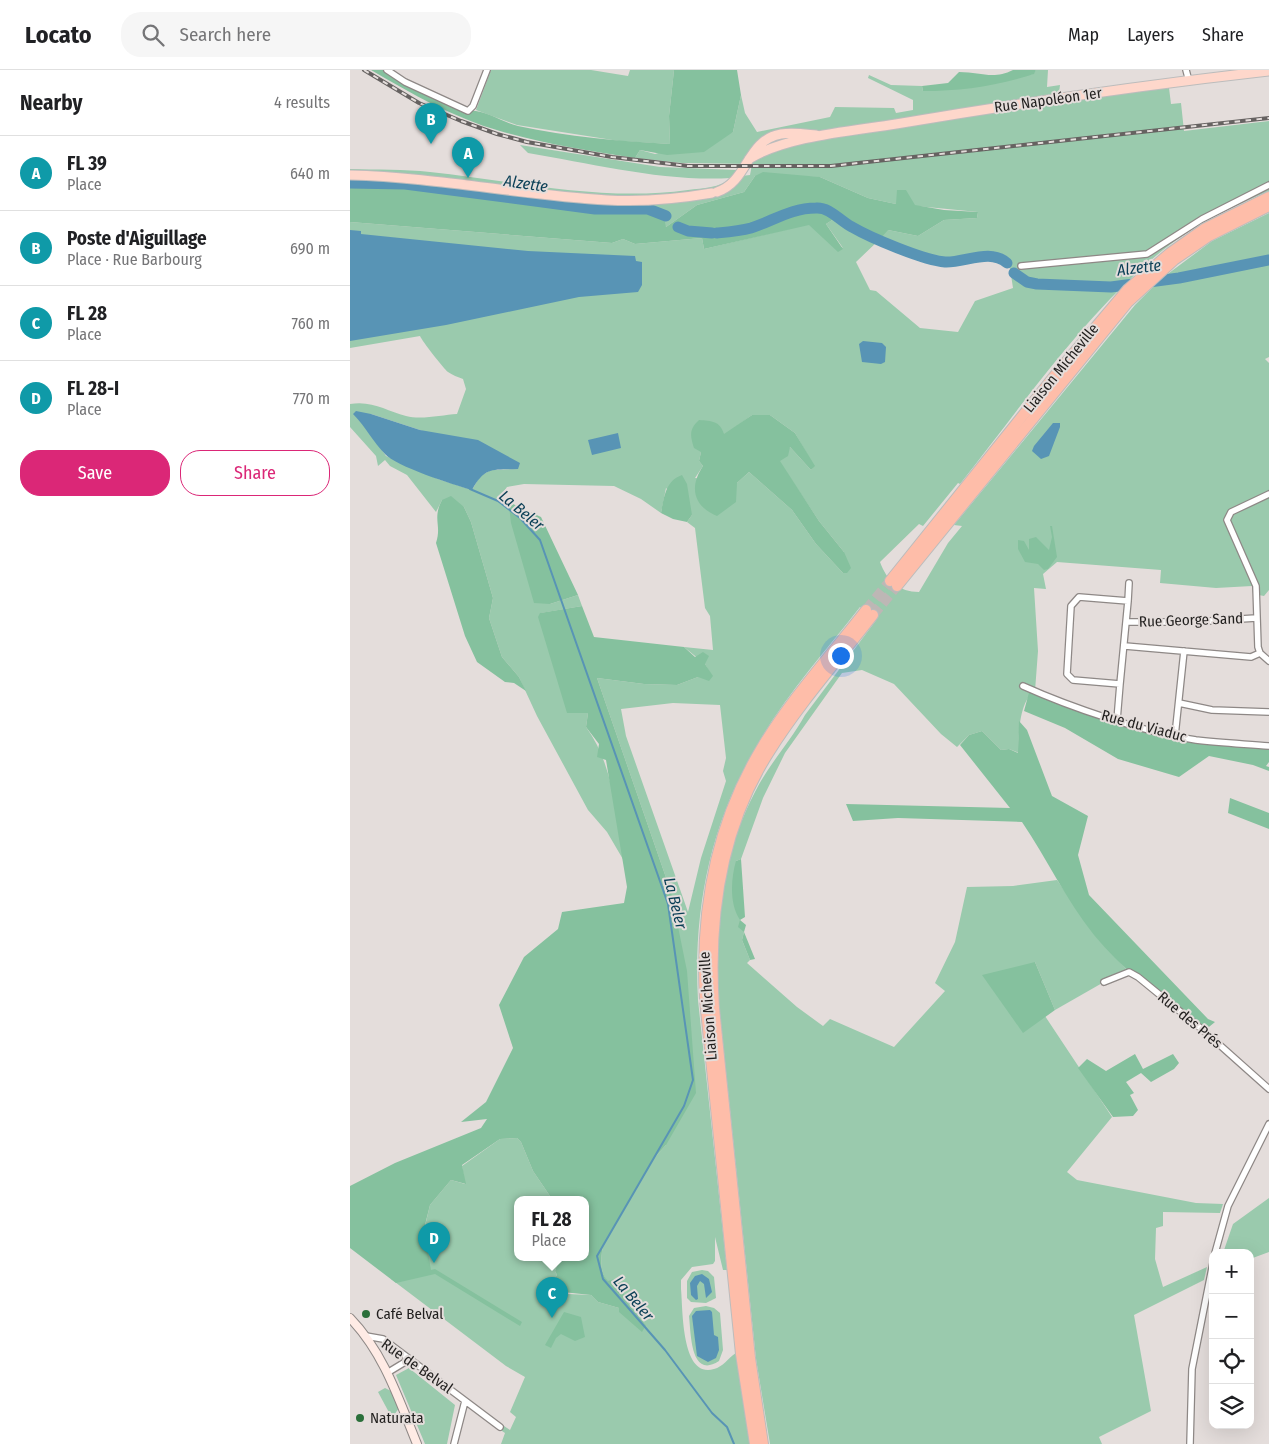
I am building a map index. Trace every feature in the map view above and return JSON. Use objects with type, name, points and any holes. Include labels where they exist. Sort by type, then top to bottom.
[{"type":"highway","name":"Liaison Micheville","points":[[1269,197],[1204,230],[1170,253],[1140,283],[1112,320],[893,583],[1056,374],[1128,289],[1140,283],[1153,278],[1174,260],[1209,236],[1269,206]]},
{"type":"highway","name":"Liaison Micheville","points":[[755,1444],[741,1354],[705,1000],[704,944],[709,889],[725,826],[741,786],[762,748],[793,704],[869,613],[769,752],[748,790],[733,828],[721,867],[713,918],[711,970],[714,1008],[749,1348],[763,1444]]},
{"type":"main road","name":"Rue Napoléon 1er","points":[[350,175],[428,178],[608,200],[660,200],[715,192],[728,188],[736,181],[761,143],[780,134],[829,136],[1063,96],[1269,71]]},
{"type":"main road","name":"Rue de Belval","points":[[350,1318],[366,1336],[388,1373],[417,1444]]},
{"type":"street","points":[[387,70],[405,82],[468,111],[473,106],[488,70]]},
{"type":"street","points":[[1186,70],[1189,81]]},
{"type":"street","points":[[1021,266],[1148,254],[1202,219],[1269,185]]},
{"type":"street","points":[[1269,494],[1227,515],[1227,520],[1256,586],[1258,648],[1260,653],[1269,661]]},
{"type":"street","name":"Rue George Sand","points":[[1117,720],[1129,583]]},
{"type":"street","name":"Rue George Sand","points":[[1120,684],[1073,680],[1067,674],[1071,606],[1079,597],[1128,601]]},
{"type":"street","name":"Rue George Sand","points":[[1126,622],[1194,622],[1256,618]]},
{"type":"street","points":[[1124,646],[1251,656],[1260,653]]},
{"type":"street","points":[[1175,736],[1184,651]]},
{"type":"street","name":"Rue du Viaduc","points":[[1023,686],[1063,703],[1175,736],[1232,744],[1269,746]]},
{"type":"street","points":[[1179,703],[1212,710],[1269,712]]},
{"type":"street","name":"Rue des Prés","points":[[1104,982],[1129,972],[1138,977],[1204,1031],[1269,1089]]},
{"type":"street","points":[[1216,1249],[1228,1206],[1269,1124]]},
{"type":"street","points":[[1190,1444],[1192,1369],[1209,1283]]},
{"type":"street","name":"Rue de Belval","points":[[366,1336],[383,1339],[500,1427]]},
{"type":"street","points":[[388,1373],[410,1359]]},
{"type":"street","name":"Rue de Belval","points":[[454,1444],[465,1401]]},
{"type":"green space","points":[[371,70],[387,70],[467,111],[487,114],[518,126],[575,136],[651,143],[670,144],[669,116],[674,70],[737,70],[741,95],[733,132],[704,152],[667,155],[640,150],[635,158],[550,143],[483,126],[434,105]]},
{"type":"green space","points":[[491,70],[591,70],[628,76],[630,70],[674,70],[669,116],[670,144],[619,141],[517,125],[476,110]]},
{"type":"green space","points":[[1013,70],[1036,70],[1034,74],[992,85],[965,89],[923,91],[922,86],[948,83],[959,72],[999,75]]},
{"type":"green space","points":[[1036,70],[1048,70],[1047,87],[1060,85],[1058,101],[1169,88],[1171,104],[1181,103],[1184,131],[1269,121],[1269,191],[1227,210],[1187,232],[1134,275],[1107,302],[1056,361],[960,484],[958,483],[923,526],[919,524],[880,562],[886,575],[900,588],[919,592],[948,543],[962,526],[954,525],[1135,305],[1161,279],[1212,241],[1269,213],[1269,357],[1265,359],[1269,363],[1269,590],[1264,596],[1253,594],[1252,586],[1216,588],[1160,583],[1161,570],[1057,562],[1043,574],[1046,589],[1034,588],[1038,651],[1035,691],[1026,702],[1023,710],[1019,728],[1019,753],[1009,749],[1001,750],[982,731],[969,735],[957,747],[941,734],[894,684],[862,670],[842,673],[785,753],[763,798],[741,859],[736,861],[740,920],[744,932],[742,940],[750,960],[747,963],[797,1007],[823,1026],[830,1019],[894,1047],[945,991],[935,983],[955,942],[967,887],[1013,886],[1057,880],[1095,935],[1129,972],[1104,982],[1055,1010],[1035,962],[1023,1032],[1045,1016],[1112,1117],[1067,1172],[1077,1180],[1196,1203],[1223,1204],[1220,1213],[1163,1212],[1163,1226],[1156,1228],[1155,1259],[1163,1287],[1207,1267],[1204,1280],[1134,1315],[1151,1411],[1099,1437],[1102,1444],[770,1444],[756,1359],[719,1004],[719,923],[727,869],[743,817],[773,762],[805,715],[877,619],[860,607],[779,710],[756,747],[740,777],[716,838],[702,901],[698,933],[698,1000],[727,1270],[723,1270],[715,1237],[715,1261],[713,1264],[692,1267],[681,1280],[684,1326],[690,1353],[695,1364],[703,1369],[717,1368],[736,1353],[750,1444],[501,1444],[505,1433],[499,1429],[501,1424],[510,1430],[516,1417],[510,1412],[525,1377],[506,1366],[391,1279],[430,1270],[424,1230],[430,1205],[451,1180],[465,1184],[462,1166],[500,1139],[517,1138],[521,1142],[533,1171],[550,1196],[514,1196],[514,1261],[559,1261],[555,1271],[557,1275],[551,1285],[568,1294],[591,1295],[598,1302],[619,1308],[646,1325],[627,1302],[618,1279],[608,1282],[605,1278],[601,1259],[603,1245],[654,1158],[666,1145],[671,892],[597,678],[644,684],[677,685],[698,677],[712,676],[705,664],[684,647],[713,650],[710,616],[705,608],[695,528],[687,522],[692,515],[666,488],[661,513],[641,499],[614,486],[524,484],[507,487],[500,497],[513,504],[509,506],[550,604],[578,595],[582,606],[541,613],[588,713],[586,727],[603,758],[608,774],[616,809],[624,861],[607,832],[588,810],[537,716],[519,677],[502,657],[489,618],[493,598],[471,522],[464,507],[442,500],[436,512],[407,475],[390,466],[385,460],[378,466],[376,456],[350,427],[350,404],[365,403],[412,417],[457,414],[466,389],[463,379],[446,370],[420,336],[350,348],[350,222],[612,243],[623,239],[635,244],[702,238],[704,249],[809,224],[843,248],[826,224],[837,217],[854,228],[888,230],[918,236],[944,220],[977,218],[978,212],[896,204],[868,198],[820,177],[755,176],[744,192],[697,205],[666,227],[648,210],[595,209],[405,184],[350,183],[350,169],[420,171],[559,189],[623,194],[705,188],[717,186],[731,178],[706,179],[629,171],[528,153],[520,145],[660,167],[737,170],[733,177],[750,175],[752,164],[682,163],[635,158],[640,150],[655,154],[733,132],[741,95],[745,113],[757,132],[830,117],[835,107],[894,108],[896,113],[913,110],[913,100],[868,78],[869,75],[891,85],[922,86],[923,91],[1033,74]],"holes":[[[880,239],[943,262],[961,261],[991,255],[999,257],[1014,273],[1011,275],[1013,288],[975,301],[958,332],[920,328],[876,291],[870,290],[856,262]],[[371,414],[420,430],[518,469],[491,470],[480,476],[472,490],[438,479],[386,456],[367,428]],[[752,415],[770,415],[795,433],[814,466],[811,470],[790,447],[779,461],[819,521],[844,552],[843,573],[816,544],[792,510],[749,472],[737,483],[695,478],[703,466],[699,461],[701,452]],[[673,703],[720,705],[726,758],[723,771],[726,781],[701,858],[688,912],[626,736],[621,709]]]},
{"type":"green space","points":[[763,172],[820,177],[868,198],[896,204],[897,190],[906,190],[915,205],[944,210],[978,212],[977,218],[944,220],[918,236],[888,230],[880,239],[854,228],[837,217],[826,224],[843,249],[838,252],[809,225],[704,249],[702,238],[635,244],[623,239],[612,243],[350,222],[350,183],[405,184],[595,209],[648,209],[663,214],[666,227],[697,205],[744,192],[755,176]]},
{"type":"green space","points":[[752,415],[770,415],[795,433],[815,466],[811,470],[790,447],[788,456],[780,461],[819,521],[844,552],[851,568],[847,573],[843,573],[816,544],[792,510],[749,472],[737,483],[736,502],[717,516],[709,512],[698,501],[695,488],[696,481],[703,466],[699,461],[701,452],[694,448],[692,440],[693,426],[699,420],[712,421],[720,426],[724,434]]},
{"type":"green space","points":[[682,475],[687,484],[692,515],[687,522],[673,519],[661,513],[666,491],[672,481]]},
{"type":"green space","points":[[451,496],[464,507],[471,522],[493,598],[489,618],[502,657],[519,677],[526,691],[514,683],[505,682],[477,662],[465,636],[436,543],[439,507],[442,500]]},
{"type":"green space","points":[[513,504],[541,517],[578,595],[550,604],[534,603],[511,523],[509,506]]},
{"type":"green space","points":[[1050,526],[1052,526],[1057,557],[1048,569],[1044,570],[1038,564],[1025,562],[1018,549],[1018,540],[1024,541],[1029,550],[1029,539],[1036,537],[1049,550],[1052,537]]},
{"type":"green space","points":[[582,606],[594,637],[684,647],[695,657],[703,652],[709,656],[705,664],[713,676],[709,681],[698,677],[677,685],[644,684],[597,678],[671,892],[687,971],[696,1093],[666,1145],[654,1158],[603,1245],[601,1259],[603,1273],[608,1281],[618,1278],[627,1302],[646,1325],[642,1332],[619,1312],[619,1308],[598,1302],[591,1295],[553,1291],[551,1285],[557,1275],[555,1271],[559,1261],[589,1261],[589,1196],[550,1196],[533,1171],[521,1142],[517,1138],[500,1139],[462,1165],[466,1184],[451,1180],[430,1205],[424,1229],[431,1270],[435,1269],[522,1322],[520,1326],[435,1274],[396,1283],[350,1248],[350,1186],[395,1163],[481,1128],[487,1119],[461,1122],[486,1102],[513,1048],[499,1005],[524,957],[558,929],[562,912],[624,903],[627,887],[606,760],[597,757],[599,744],[586,727],[588,713],[567,713],[538,617],[540,613]]},
{"type":"green space","points":[[1030,689],[1063,703],[1175,736],[1269,746],[1269,762],[1266,766],[1269,767],[1269,771],[1253,765],[1209,756],[1179,777],[1118,759],[1065,728],[1024,711]]},
{"type":"green space","points":[[1019,721],[1027,730],[1052,796],[1088,816],[1078,855],[1089,895],[1208,1019],[1215,1022],[1204,1031],[1132,974],[1106,949],[1074,908],[1022,822],[898,818],[853,821],[846,804],[1010,808],[960,745],[969,735],[982,731],[1001,750],[1009,749],[1018,753]]},
{"type":"green space","points":[[1230,798],[1269,813],[1269,829],[1228,813]]},
{"type":"green space","points":[[741,859],[745,917],[740,920],[736,914],[732,891],[736,861]]},
{"type":"green space","points":[[740,920],[746,925],[744,932],[738,927]]},
{"type":"green space","points":[[744,932],[755,959],[750,960],[742,940]]},
{"type":"green space","points":[[1035,962],[1055,1010],[1023,1033],[982,975]]},
{"type":"green space","points":[[1135,1054],[1143,1069],[1173,1054],[1179,1063],[1174,1069],[1151,1082],[1141,1073],[1126,1082],[1134,1093],[1130,1095],[1138,1110],[1133,1116],[1113,1117],[1078,1068],[1087,1059],[1106,1071]]},
{"type":"green space","points":[[1269,1198],[1269,1252],[1254,1258],[1254,1249],[1224,1249],[1233,1224]]},
{"type":"green space","points":[[708,1271],[714,1277],[716,1298],[706,1303],[691,1302],[687,1298],[687,1281],[692,1272]]},
{"type":"green space","points":[[706,1306],[714,1308],[720,1313],[723,1350],[719,1361],[709,1365],[702,1364],[694,1352],[689,1316],[694,1308]]},
{"type":"green space","points":[[564,1312],[581,1317],[585,1337],[575,1341],[561,1334],[556,1338],[551,1348],[545,1345]]},
{"type":"green space","points":[[409,1368],[455,1405],[447,1444],[425,1444],[396,1375]]},
{"type":"green space","points":[[385,1388],[393,1392],[399,1408],[392,1418],[378,1392]]},
{"type":"water","points":[[350,230],[361,231],[361,234],[528,251],[635,256],[636,261],[642,262],[642,285],[638,292],[579,297],[446,325],[350,341]]},
{"type":"water","points":[[863,341],[882,343],[886,347],[885,362],[881,364],[862,362],[859,344]]},
{"type":"water","points":[[356,411],[420,430],[478,440],[520,463],[518,469],[490,471],[481,477],[472,490],[439,480],[391,459],[377,445],[353,414]]},
{"type":"water","points":[[1053,423],[1060,423],[1060,427],[1049,456],[1041,459],[1032,451]]},
{"type":"water","points":[[618,433],[621,448],[592,455],[588,440]]},
{"type":"water","points":[[702,1274],[709,1279],[712,1292],[706,1298],[704,1284],[700,1281],[697,1286],[698,1299],[696,1300],[691,1295],[690,1283],[695,1276]]},
{"type":"water","points":[[710,1310],[712,1312],[714,1335],[718,1337],[719,1350],[716,1358],[708,1362],[697,1356],[692,1316],[696,1311]]},
{"type":"waterway","name":"Alzette","points":[[350,183],[405,184],[595,209],[648,209],[666,216]]},
{"type":"waterway","name":"Alzette","points":[[717,233],[751,228],[798,210],[821,208],[871,237],[924,257],[953,262],[985,256],[1000,259],[1007,263]]},
{"type":"waterway","name":"Alzette","points":[[678,227],[688,231],[712,233]]},
{"type":"waterway","name":"Alzette","points":[[1014,273],[1027,282],[1037,284],[1111,287],[1179,278],[1269,260]]},
{"type":"waterway","name":"La Beler","points":[[470,489],[498,501],[520,518],[540,540],[668,904],[693,1080],[684,1106],[597,1256],[603,1279],[665,1350],[712,1413],[727,1427],[734,1444]]},
{"type":"tunnel","points":[[866,610],[890,581]]},
{"type":"tunnel","points":[[873,615],[897,586]]},
{"type":"railway","points":[[364,70],[419,103],[497,134],[527,142],[612,157],[688,166],[831,166],[1269,118]]},
{"type":"place","name":"Poste d'Aiguillage","points":[[431,144]]},
{"type":"place","name":"FL 39","points":[[468,178]]},
{"type":"place","name":"FL 28-I","points":[[434,1263]]},
{"type":"place","name":"Café Belval","points":[[366,1314]]},
{"type":"place","name":"FL 28","points":[[552,1318]]},
{"type":"place","name":"Naturata","points":[[360,1418]]}]
